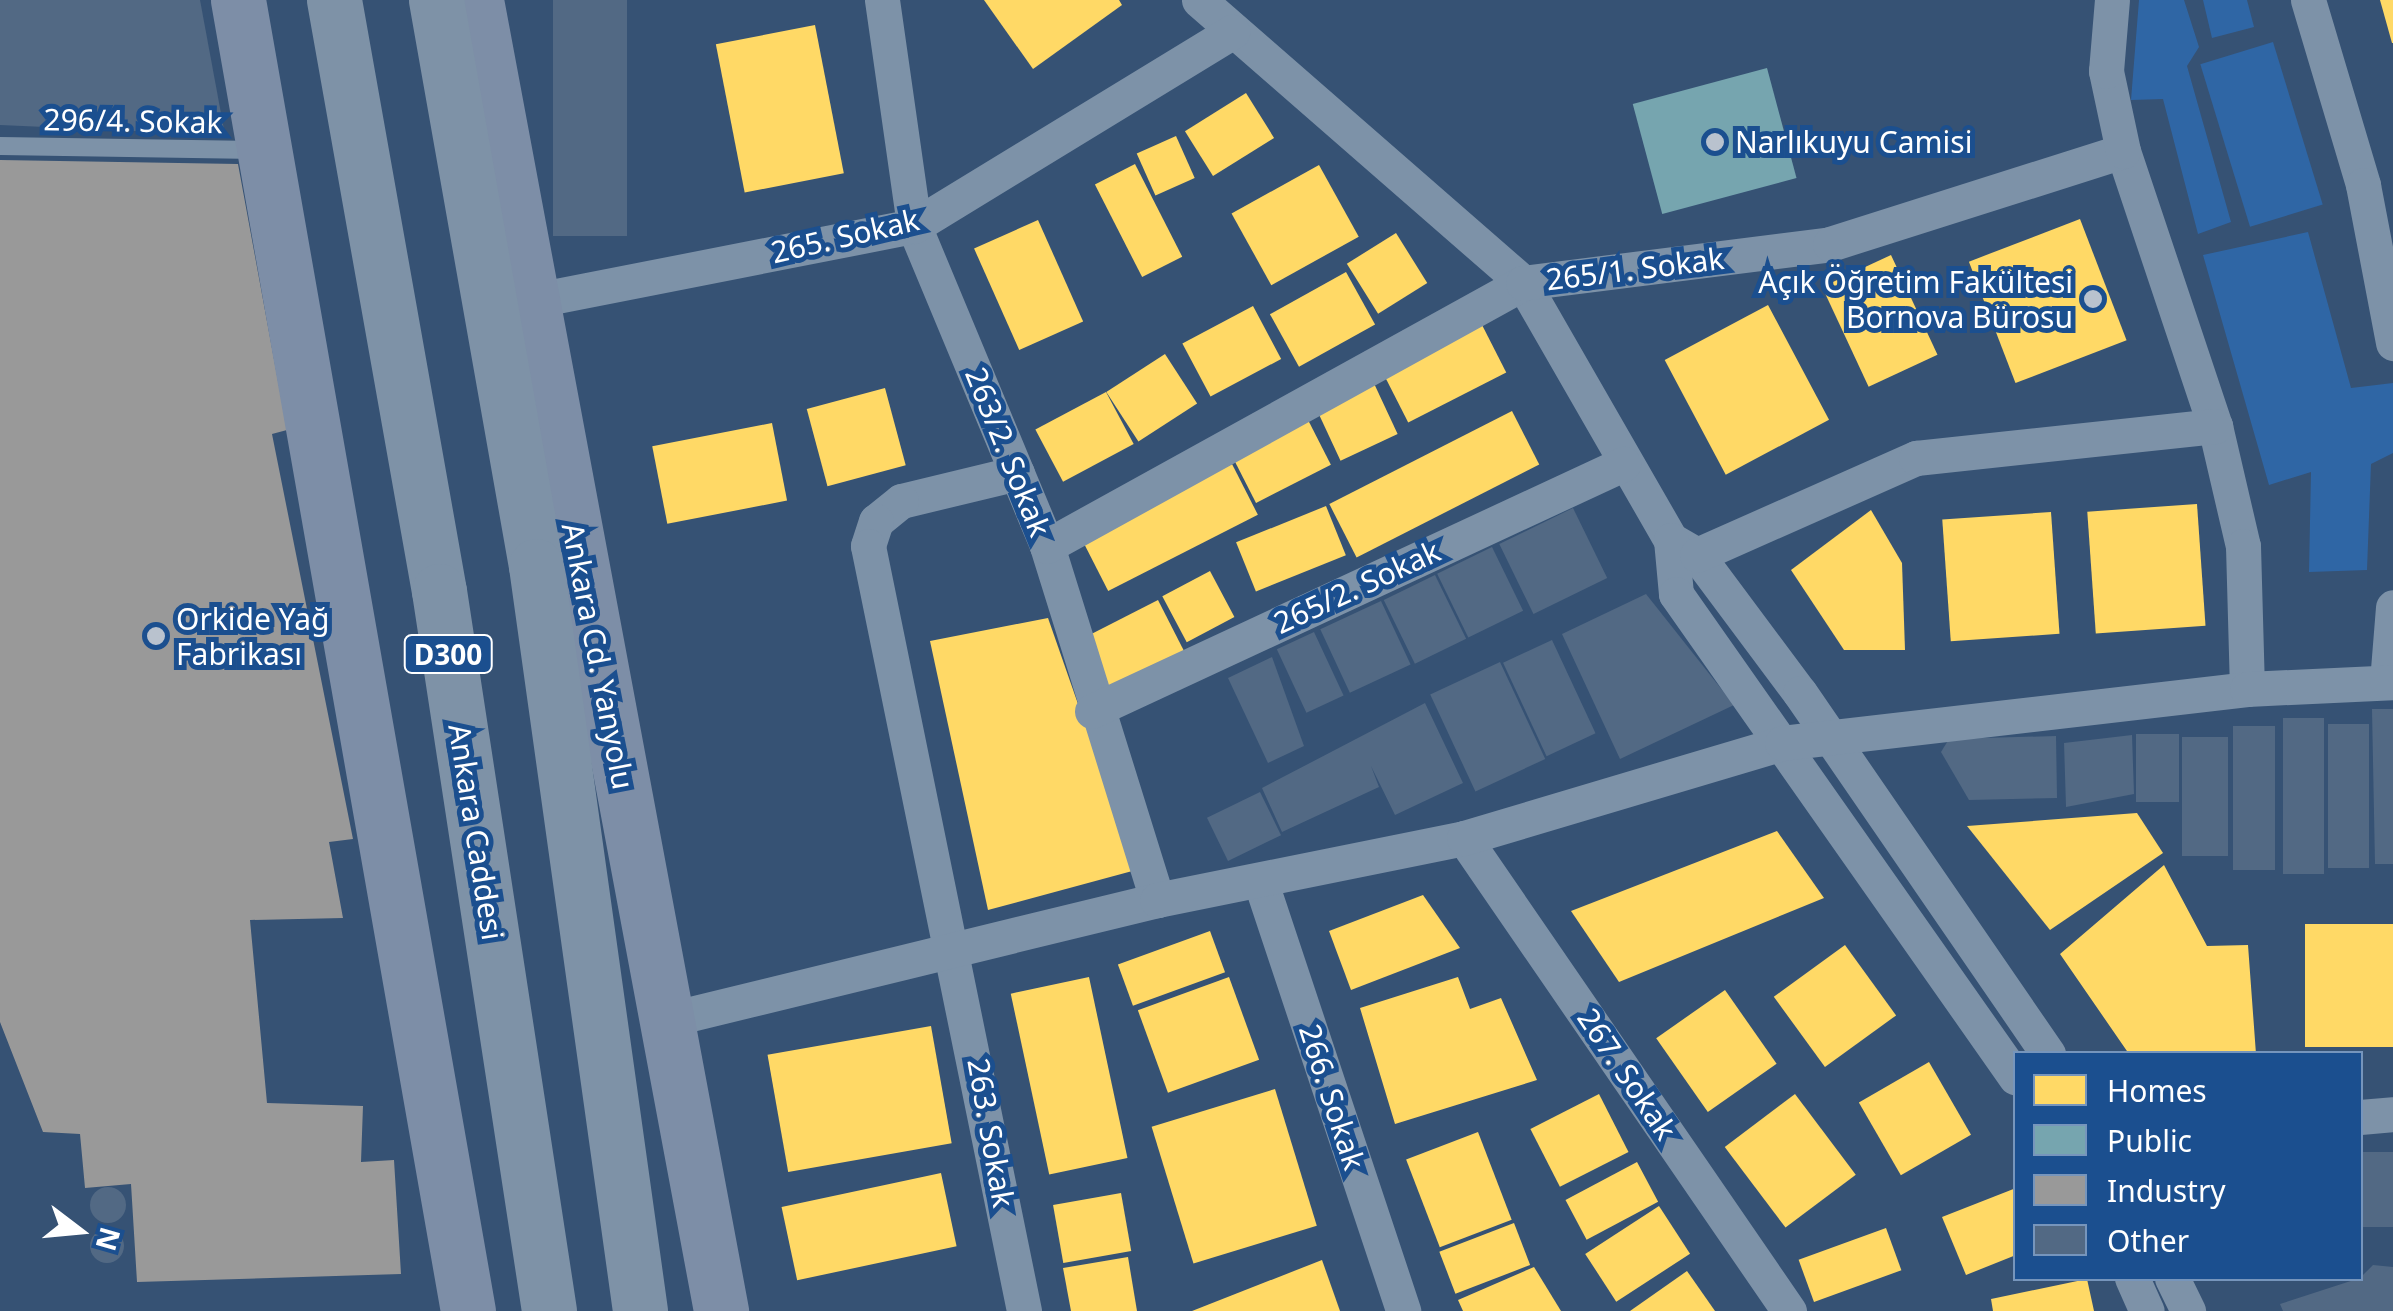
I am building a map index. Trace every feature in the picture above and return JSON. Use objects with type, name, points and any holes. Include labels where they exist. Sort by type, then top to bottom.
[{"type":"highway","name":"Ankara Caddesi","points":[[334,0],[439,591],[548,1311]]},
{"type":"highway","points":[[436,0],[536,566],[640,1311]]},
{"type":"main road","points":[[238,0],[468,1311]]},
{"type":"main road","name":"Ankara Cd. Yanyolu","points":[[476,0],[721,1311]]},
{"type":"street","name":"263/2. Sokak","points":[[882,0],[914,226],[1047,546],[1092,711],[1158,900]]},
{"type":"street","points":[[1199,0],[1522,283],[1623,464],[1830,738],[2046,1051]]},
{"type":"street","points":[[2112,0],[2106,70],[2123,151],[2215,426],[2243,546],[2248,689]]},
{"type":"street","points":[[2308,0],[2378,179],[2393,343]]},
{"type":"street","name":"265. Sokak","points":[[531,301],[914,226],[1232,32]]},
{"type":"street","name":"265/1. Sokak","points":[[1047,546],[1522,283],[1830,244],[2123,151]]},
{"type":"street","points":[[1684,547],[1916,458],[2215,426]]},
{"type":"street","name":"265/2. Sokak","points":[[1092,711],[1623,464]]},
{"type":"street","name":"263. Sokak","points":[[1017,472],[900,501],[876,521],[868,546],[958,955],[1024,1311]]},
{"type":"street","points":[[1684,547],[1676,594],[2013,1074]]},
{"type":"street","points":[[666,1020],[958,955],[1158,900],[1262,883],[1464,838],[1782,743],[2248,689],[2390,682],[2393,607]]},
{"type":"street","name":"267. Sokak","points":[[1464,838],[1789,1311]]},
{"type":"street","name":"266. Sokak","points":[[1262,883],[1403,1311]]},
{"type":"street","points":[[2363,1117],[2393,1114]]},
{"type":"street","points":[[2133,1281],[2148,1311]]},
{"type":"street","points":[[2173,1281],[2188,1311]]},
{"type":"lane","name":"296/4. Sokak","points":[[0,146],[265,150]]},
{"type":"shaded area","points":[[2139,0],[2184,0],[2199,47],[2187,66],[2231,222],[2198,234],[2163,99],[2131,100]]},
{"type":"shaded area","points":[[2203,0],[2247,0],[2254,27],[2212,38]]},
{"type":"shaded area","points":[[2273,42],[2323,205],[2250,227],[2200,64]]},
{"type":"shaded area","points":[[2308,232],[2351,388],[2393,383],[2393,453],[2371,464],[2367,570],[2309,572],[2311,472],[2269,485],[2203,255]]},
{"type":"building: Homes","points":[[984,0],[1119,0],[1122,5],[1033,69]]},
{"type":"building: Homes","points":[[2380,0],[2393,0],[2393,43],[2392,43]]},
{"type":"building: Homes","points":[[815,25],[844,173],[745,192],[716,44]]},
{"type":"building: Homes","points":[[1246,93],[1274,138],[1213,176],[1185,131]]},
{"type":"building: Homes","points":[[1176,136],[1195,178],[1155,196],[1137,153]]},
{"type":"building: Homes","points":[[1135,164],[1182,257],[1142,277],[1095,184]]},
{"type":"building: Homes","points":[[1319,165],[1359,237],[1271,285],[1232,213]]},
{"type":"building: Homes","points":[[2080,219],[2127,340],[2015,383],[1969,262]]},
{"type":"building: Homes","points":[[1038,220],[1083,321],[1019,350],[974,248]]},
{"type":"building: Homes","points":[[1396,233],[1427,283],[1378,314],[1347,264]]},
{"type":"building: Homes","points":[[1891,255],[1937,355],[1869,387],[1822,287]]},
{"type":"building: Homes","points":[[1346,272],[1375,324],[1299,367],[1270,314]]},
{"type":"building: Homes","points":[[1768,305],[1829,420],[1726,475],[1665,360]]},
{"type":"building: Homes","points":[[1253,306],[1281,359],[1211,397],[1182,344]]},
{"type":"building: Homes","points":[[1479,319],[1506,372],[1408,422],[1381,369]]},
{"type":"building: Homes","points":[[1165,354],[1197,403],[1138,442],[1106,392]]},
{"type":"building: Homes","points":[[1371,377],[1398,434],[1341,461],[1314,404]]},
{"type":"building: Homes","points":[[885,388],[906,465],[827,486],[807,409]]},
{"type":"building: Homes","points":[[1106,392],[1134,444],[1063,482],[1035,430]]},
{"type":"building: Homes","points":[[1512,411],[1539,464],[1357,558],[1329,504]]},
{"type":"building: Homes","points":[[1305,414],[1331,465],[1256,503],[1230,452]]},
{"type":"building: Homes","points":[[772,423],[787,501],[667,524],[652,446]]},
{"type":"building: Homes","points":[[1232,464],[1258,515],[1108,591],[1082,540]]},
{"type":"building: Homes","points":[[2197,504],[2206,626],[2096,633],[2087,512]]},
{"type":"building: Homes","points":[[1326,506],[1346,555],[1256,591],[1236,542]]},
{"type":"building: Homes","points":[[1871,510],[1902,563],[1905,650],[1844,650],[1791,570]]},
{"type":"building: Homes","points":[[2051,512],[2060,634],[1951,641],[1942,520]]},
{"type":"building: Homes","points":[[1210,571],[1234,617],[1187,642],[1162,596]]},
{"type":"building: Homes","points":[[1158,600],[1184,651],[1110,688],[1084,638]]},
{"type":"building: Homes","points":[[1048,618],[1136,870],[988,910],[930,641]]},
{"type":"building: Homes","points":[[2137,813],[2163,853],[2050,930],[1967,826]]},
{"type":"building: Homes","points":[[1777,831],[1824,898],[1619,982],[1571,911]]},
{"type":"building: Homes","points":[[2164,865],[2207,946],[2248,945],[2256,1051],[2127,1051],[2060,954]]},
{"type":"building: Homes","points":[[1423,895],[1460,948],[1351,990],[1329,931]]},
{"type":"building: Homes","points":[[2305,924],[2393,924],[2393,1047],[2305,1047]]},
{"type":"building: Homes","points":[[1210,931],[1225,972],[1133,1006],[1118,965]]},
{"type":"building: Homes","points":[[1845,945],[1896,1015],[1825,1067],[1774,997]]},
{"type":"building: Homes","points":[[1089,977],[1127,1158],[1049,1175],[1011,994]]},
{"type":"building: Homes","points":[[1229,977],[1259,1060],[1168,1093],[1138,1010]]},
{"type":"building: Homes","points":[[1458,977],[1470,1009],[1501,998],[1537,1080],[1395,1124],[1360,1008]]},
{"type":"building: Homes","points":[[1725,990],[1777,1064],[1708,1112],[1656,1038]]},
{"type":"building: Homes","points":[[931,1026],[952,1143],[788,1172],[768,1055]]},
{"type":"building: Homes","points":[[1929,1062],[1971,1135],[1901,1175],[1859,1102]]},
{"type":"building: Homes","points":[[1275,1089],[1317,1226],[1193,1263],[1152,1127]]},
{"type":"building: Homes","points":[[1599,1094],[1629,1152],[1560,1187],[1530,1129]]},
{"type":"building: Homes","points":[[1795,1094],[1856,1175],[1786,1228],[1725,1147]]},
{"type":"building: Homes","points":[[1478,1132],[1512,1220],[1440,1247],[1406,1160]]},
{"type":"building: Homes","points":[[1637,1162],[1658,1202],[1587,1240],[1565,1200]]},
{"type":"building: Homes","points":[[941,1173],[957,1246],[797,1280],[782,1207]]},
{"type":"building: Homes","points":[[2013,1189],[2013,1256],[1966,1275],[1942,1217]]},
{"type":"building: Homes","points":[[1121,1193],[1131,1251],[1063,1263],[1053,1205]]},
{"type":"building: Homes","points":[[1659,1206],[1690,1254],[1616,1302],[1585,1254]]},
{"type":"building: Homes","points":[[1514,1223],[1530,1265],[1455,1294],[1439,1252]]},
{"type":"building: Homes","points":[[1886,1228],[1901,1270],[1814,1302],[1799,1260]]},
{"type":"building: Homes","points":[[1128,1257],[1137,1311],[1071,1311],[1063,1268]]},
{"type":"building: Homes","points":[[1322,1260],[1340,1311],[1192,1311]]},
{"type":"building: Homes","points":[[1534,1267],[1561,1311],[1463,1311],[1458,1300]]},
{"type":"building: Homes","points":[[1687,1271],[1715,1311],[1630,1311]]},
{"type":"building: Homes","points":[[2087,1281],[2094,1311],[1993,1311],[1991,1299]]},
{"type":"building: Public","name":"Narlıkuyu Camisi","points":[[1767,68],[1797,178],[1662,214],[1633,104]]},
{"type":"building: Industry","name":"Orkide Yağ Fabrikası","points":[[0,160],[238,164],[287,430],[272,434],[353,839],[329,842],[343,918],[250,920],[267,1103],[363,1106],[361,1162],[394,1160],[401,1274],[137,1282],[131,1184],[85,1188],[80,1134],[43,1132],[0,1022]]},
{"type":"building: Other","points":[[0,0],[200,0],[225,135],[0,125]]},
{"type":"building: Other","points":[[553,0],[627,0],[627,236],[553,236]]},
{"type":"building: Other","points":[[1573,508],[1607,578],[1533,614],[1499,544]]},
{"type":"building: Other","points":[[1492,547],[1523,611],[1468,638],[1437,574]]},
{"type":"building: Other","points":[[1435,575],[1466,639],[1415,664],[1384,600]]},
{"type":"building: Other","points":[[1646,594],[1734,705],[1620,759],[1562,634]]},
{"type":"building: Other","points":[[1381,601],[1411,664],[1350,693],[1320,629]]},
{"type":"building: Other","points":[[1314,632],[1344,695],[1306,713],[1277,649]]},
{"type":"building: Other","points":[[1552,640],[1596,733],[1547,756],[1503,663]]},
{"type":"building: Other","points":[[1272,657],[1304,746],[1268,763],[1228,678]]},
{"type":"building: Other","points":[[1500,662],[1545,759],[1475,792],[1430,695]]},
{"type":"building: Other","points":[[1425,703],[1463,783],[1395,815],[1371,766],[1379,787],[1282,832],[1262,788]]},
{"type":"building: Other","points":[[2372,709],[2393,709],[2393,864],[2375,864]]},
{"type":"building: Other","points":[[2283,718],[2324,718],[2324,874],[2283,874]]},
{"type":"building: Other","points":[[2328,724],[2369,724],[2369,868],[2328,868]]},
{"type":"building: Other","points":[[2233,726],[2275,726],[2275,870],[2233,870]]},
{"type":"building: Other","points":[[2136,734],[2179,734],[2179,802],[2136,802]]},
{"type":"building: Other","points":[[2132,735],[2134,794],[2066,807],[2064,743]]},
{"type":"building: Other","points":[[2056,736],[2057,798],[1969,800],[1941,752],[1949,739]]},
{"type":"building: Other","points":[[2182,737],[2228,737],[2228,856],[2182,856]]},
{"type":"building: Other","points":[[1260,792],[1281,835],[1228,861],[1207,818]]},
{"type":"building: Other","points":[[2363,1152],[2393,1152],[2393,1227],[2363,1227]]},
{"type":"building: Other","points":[[108,1187],[121,1192],[126,1205],[121,1218],[108,1223],[95,1218],[90,1205],[95,1192]]},
{"type":"building: Other","points":[[107,1229],[119,1234],[124,1246],[119,1258],[107,1263],[95,1258],[90,1246],[95,1234]]},
{"type":"building: Other","points":[[2373,1265],[2393,1267],[2393,1311],[2283,1311],[2280,1304],[2351,1281],[2363,1281],[2363,1275]]},
{"type":"place","name":"Narlıkuyu Camisi","points":[[1715,142]]},
{"type":"place","name":"Açık Öğretim Fakültesi Bornova Bürosu","points":[[2093,299]]},
{"type":"place","name":"Orkide Yağ Fabrikası","points":[[156,636]]}]
